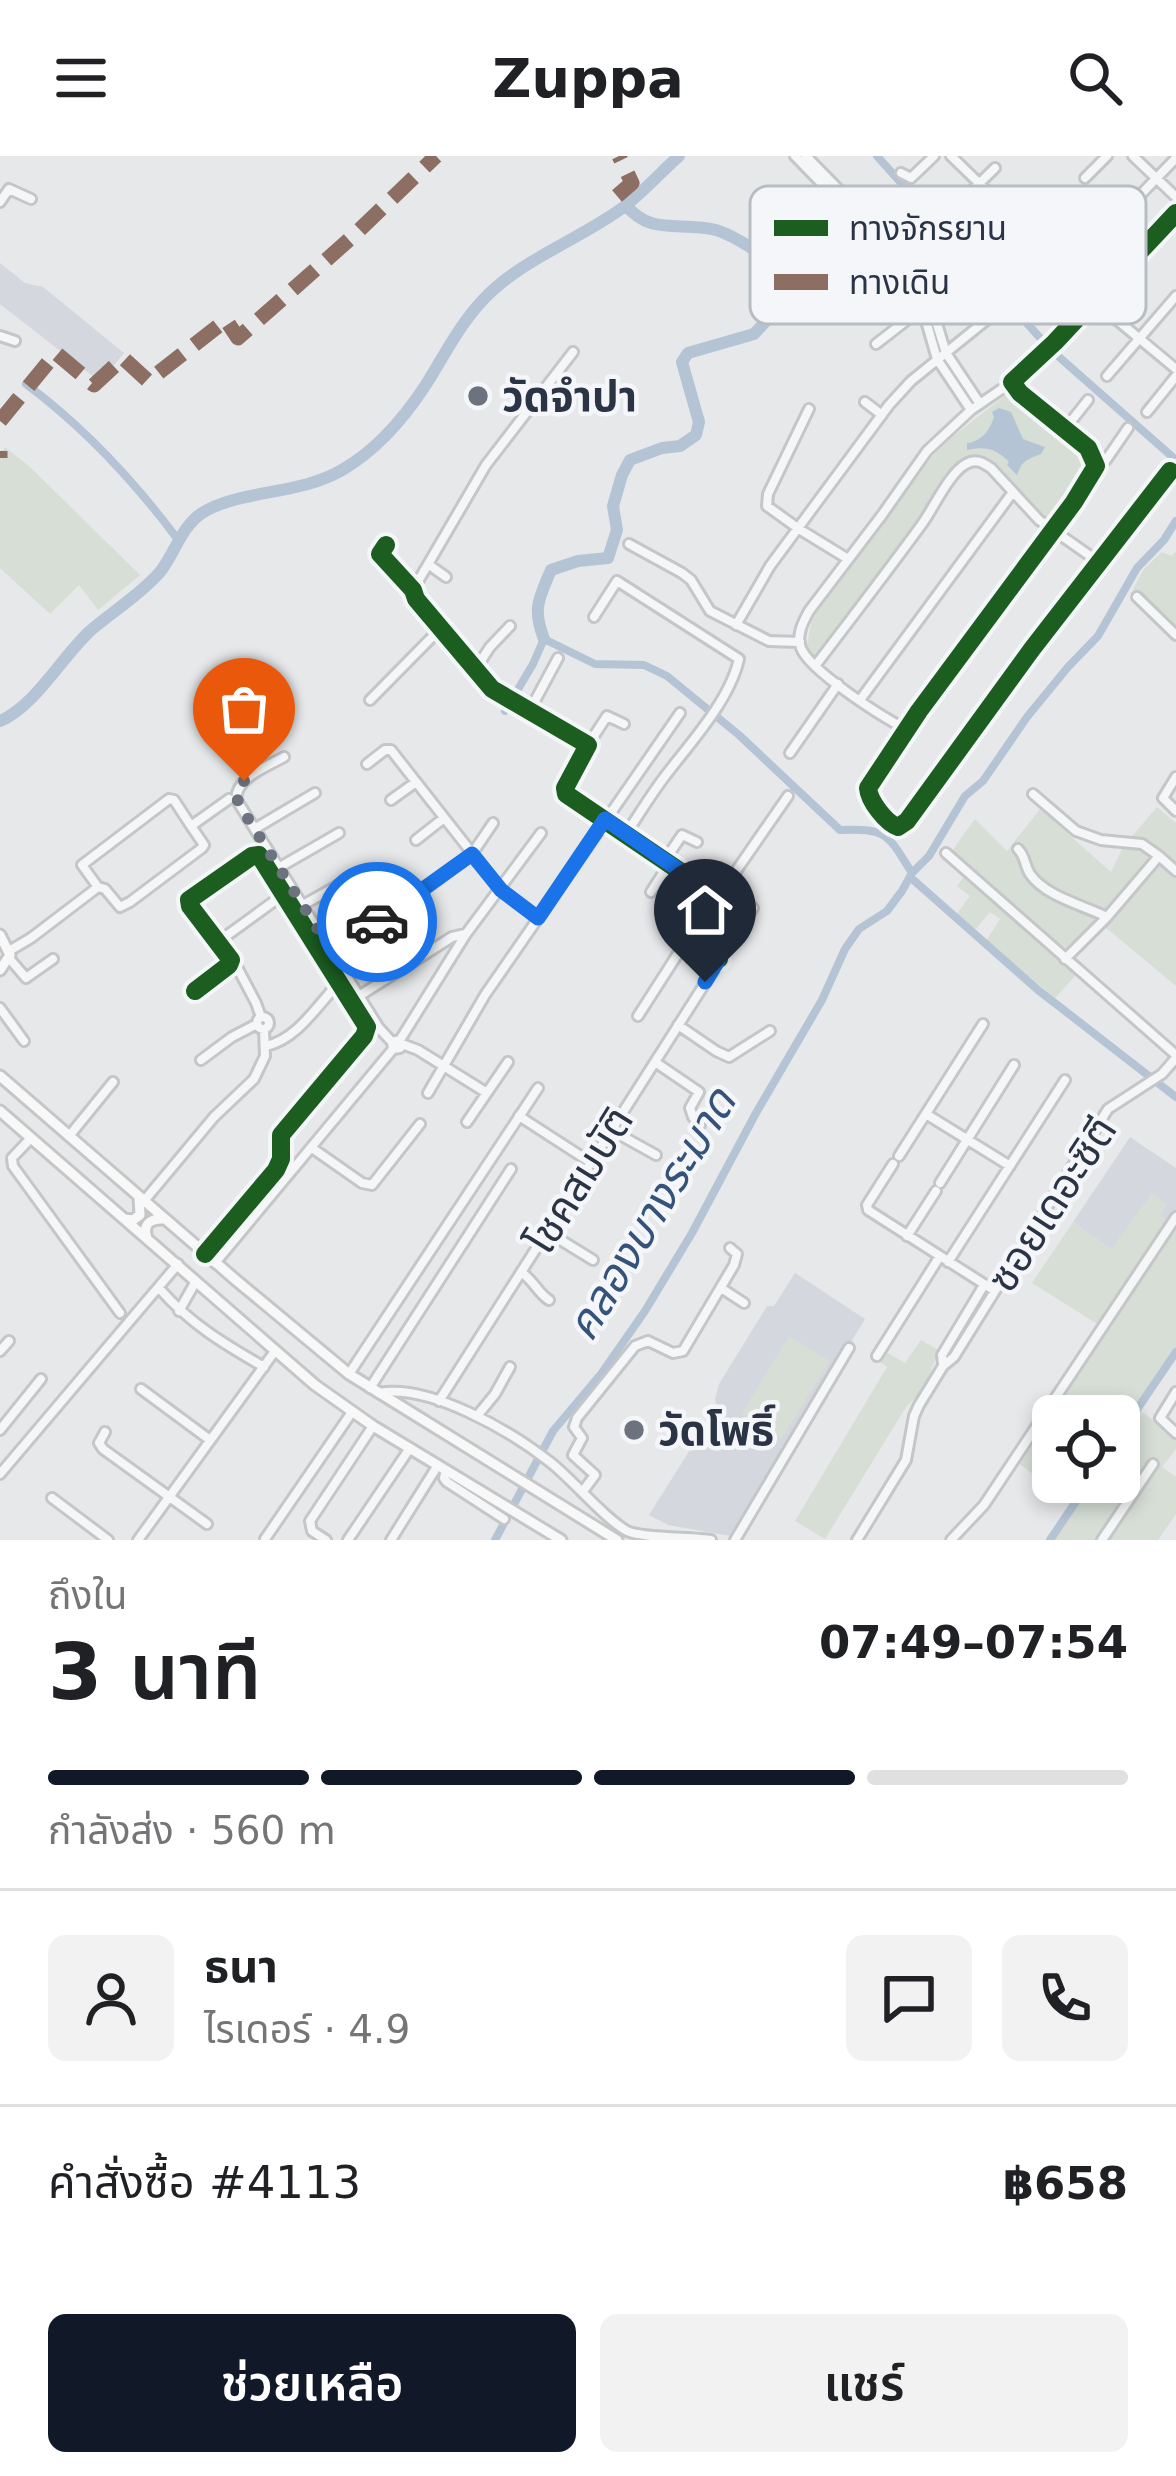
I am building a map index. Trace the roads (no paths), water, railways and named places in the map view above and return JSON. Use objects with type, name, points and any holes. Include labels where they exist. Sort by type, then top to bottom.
[{"type":"main road","points":[[0,935],[9,955],[0,970]]},
{"type":"main road","points":[[0,1076],[349,1374],[546,1497],[624,1538]]},
{"type":"main road","points":[[0,1111],[275,1351],[352,1412],[561,1540]]},
{"type":"main road","points":[[124,1219],[140,1215],[142,1199]]},
{"type":"main road","points":[[147,1238],[149,1222],[164,1219]]},
{"type":"street","points":[[795,156],[824,186]]},
{"type":"street","points":[[806,156],[836,186]]},
{"type":"street","points":[[901,173],[910,178],[934,156]]},
{"type":"street","points":[[952,156],[983,186]]},
{"type":"street","points":[[1085,178],[1107,156]]},
{"type":"street","points":[[1133,156],[1176,197]]},
{"type":"street","points":[[1146,189],[1176,158]]},
{"type":"street","points":[[977,186],[995,168]]},
{"type":"street","points":[[0,202],[9,189],[31,199]]},
{"type":"street","points":[[1146,244],[1176,213]]},
{"type":"street","points":[[1107,376],[1176,296]]},
{"type":"street","points":[[877,344],[902,324]]},
{"type":"street","points":[[931,324],[942,356],[975,407]]},
{"type":"street","points":[[736,625],[770,566],[899,394],[981,324]]},
{"type":"street","points":[[906,730],[815,666],[801,649],[802,625],[927,451],[975,407],[1012,382],[1070,324]]},
{"type":"street","points":[[1122,324],[1176,372],[1148,412]]},
{"type":"street","points":[[0,336],[15,340]]},
{"type":"street","points":[[413,590],[501,443],[573,352]]},
{"type":"street","points":[[1012,382],[1088,448],[1096,466]]},
{"type":"street","points":[[1065,429],[1088,400]]},
{"type":"street","points":[[865,401],[882,415]]},
{"type":"street","points":[[809,409],[766,500],[770,510],[848,559]]},
{"type":"street","points":[[1128,428],[906,730],[867,791],[890,824],[897,827],[907,820],[1170,471]]},
{"type":"street","points":[[815,666],[962,465],[972,461],[982,462],[1053,531],[1100,563]]},
{"type":"street","points":[[860,700],[1013,493]]},
{"type":"street","points":[[629,544],[692,580],[710,611],[770,641],[800,642]]},
{"type":"street","points":[[386,545],[380,554],[492,689],[588,746]]},
{"type":"street","points":[[428,564],[446,577]]},
{"type":"street","points":[[594,617],[617,581],[739,659],[704,726],[626,834]]},
{"type":"street","points":[[1137,597],[1176,635]]},
{"type":"street","points":[[475,670],[509,626]]},
{"type":"street","points":[[370,700],[440,629]]},
{"type":"street","points":[[529,712],[558,658]]},
{"type":"street","points":[[790,753],[838,684]]},
{"type":"street","points":[[428,1093],[472,1014],[680,713]]},
{"type":"street","points":[[624,724],[607,716],[564,790],[718,897]]},
{"type":"street","points":[[367,764],[389,749],[501,890],[538,918]]},
{"type":"street","points":[[191,826],[233,799],[244,781],[284,757]]},
{"type":"street","points":[[1176,776],[1163,798],[1176,811]]},
{"type":"street","points":[[392,800],[416,782]]},
{"type":"street","points":[[256,828],[315,793]]},
{"type":"street","points":[[1033,794],[1076,831],[1101,840],[1142,844],[1176,871]]},
{"type":"street","points":[[638,1016],[788,796]]},
{"type":"street","points":[[169,799],[174,800],[204,847],[120,907],[98,887],[82,865],[169,799]]},
{"type":"street","points":[[233,799],[256,828],[379,1028],[397,1044],[418,1050],[487,1094]]},
{"type":"street","points":[[416,840],[444,818]]},
{"type":"street","points":[[331,950],[398,909],[472,854],[493,824]]},
{"type":"street","points":[[280,867],[340,833]]},
{"type":"street","points":[[215,1263],[397,1044],[466,934],[542,833]]},
{"type":"street","points":[[651,892],[682,835],[697,842]]},
{"type":"street","points":[[1018,849],[1029,873],[1054,894],[1107,917]]},
{"type":"street","points":[[946,853],[1176,1056]]},
{"type":"street","points":[[195,991],[231,959],[190,906],[192,897],[256,854],[367,1031],[281,1135],[280,1163],[205,1254]]},
{"type":"street","points":[[1065,959],[1159,856]]},
{"type":"street","points":[[303,905],[360,873]]},
{"type":"street","points":[[53,959],[26,977],[9,955],[98,887]]},
{"type":"street","points":[[218,942],[284,894]]},
{"type":"street","name":"โชคสมบัติ","points":[[439,1401],[753,908]]},
{"type":"street","points":[[358,996],[452,937],[466,934]]},
{"type":"street","points":[[688,938],[719,959]]},
{"type":"street","points":[[142,1199],[261,1068],[266,1046],[261,1024],[238,969]]},
{"type":"street","points":[[266,1046],[292,1034],[335,987]]},
{"type":"street","points":[[0,1008],[25,1041]]},
{"type":"street","points":[[201,1060],[232,1037],[261,1024]]},
{"type":"street","points":[[982,1024],[867,1208],[994,1292]]},
{"type":"street","points":[[678,1025],[729,1057],[770,1031]]},
{"type":"street","name":"ซอยเดอะซิตี","points":[[857,1540],[906,1460],[914,1416],[943,1366],[954,1357],[1108,1109],[1162,1074],[1176,1056]]},
{"type":"street","points":[[466,1122],[508,1061]]},
{"type":"street","points":[[655,1061],[709,1098]]},
{"type":"street","points":[[908,1236],[1014,1064]]},
{"type":"street","points":[[877,1356],[1065,1080]]},
{"type":"street","points":[[70,1135],[112,1082]]},
{"type":"street","points":[[349,1374],[538,1088]]},
{"type":"street","points":[[699,1092],[690,1108],[700,1125]]},
{"type":"street","points":[[926,1114],[1010,1166]]},
{"type":"street","points":[[519,1116],[590,1162]]},
{"type":"street","points":[[312,1148],[372,1185],[420,1124]]},
{"type":"street","points":[[611,1130],[656,1155]]},
{"type":"street","points":[[31,1138],[12,1158],[13,1166],[120,1313]]},
{"type":"street","points":[[374,1391],[512,1169]]},
{"type":"street","points":[[951,1540],[984,1505],[1176,1216]]},
{"type":"street","points":[[546,1231],[593,1260]]},
{"type":"street","points":[[583,1491],[595,1475],[573,1455],[582,1438],[574,1427],[577,1418],[634,1346],[648,1341],[673,1353],[683,1351],[737,1257],[730,1248]]},
{"type":"street","points":[[0,1474],[178,1264]]},
{"type":"street","points":[[520,1272],[549,1300]]},
{"type":"street","points":[[178,1311],[197,1281]]},
{"type":"street","name":"ซอยเดอะซิตี","points":[[943,1366],[942,1354],[984,1285]]},
{"type":"street","points":[[159,1288],[178,1311],[264,1366]]},
{"type":"street","points":[[721,1288],[744,1303]]},
{"type":"street","points":[[0,1352],[9,1341]]},
{"type":"street","points":[[735,1540],[850,1348]]},
{"type":"street","points":[[139,1540],[275,1351]]},
{"type":"street","points":[[477,1416],[510,1367]]},
{"type":"street","points":[[0,1430],[41,1379]]},
{"type":"street","points":[[141,1389],[210,1440]]},
{"type":"street","points":[[374,1391],[439,1401],[477,1416],[549,1461],[624,1538],[711,1540]]},
{"type":"street","points":[[1176,1392],[1160,1418],[1176,1433]]},
{"type":"street","points":[[265,1539],[352,1412]]},
{"type":"street","points":[[326,1540],[309,1528],[310,1521],[374,1426]]},
{"type":"street","points":[[105,1432],[100,1446],[207,1524]]},
{"type":"street","points":[[354,1537],[410,1448]]},
{"type":"street","points":[[1102,1540],[1153,1464]]},
{"type":"street","points":[[442,1467],[447,1483],[504,1520]]},
{"type":"street","points":[[391,1540],[442,1467]]},
{"type":"street","points":[[52,1498],[108,1540]]},
{"type":"water","points":[[999,408],[1011,412],[1023,439],[1045,447],[1024,462],[1017,475],[995,451],[967,450],[967,443],[987,431],[992,412]]},
{"type":"waterway","points":[[0,721],[36,693],[90,631],[152,580],[202,513],[233,500],[325,478],[354,462],[408,410],[481,302],[532,262],[625,206],[679,156]]},
{"type":"waterway","points":[[877,156],[904,186]]},
{"type":"waterway","name":"คลองบางระมาด","points":[[626,205],[645,221],[716,230],[750,246]]},
{"type":"waterway","name":"คลองบางระมาด","points":[[544,639],[539,604],[551,570],[608,558],[617,530],[613,506],[630,460],[680,446],[696,435],[699,422],[682,362],[688,353],[754,334],[763,324]]},
{"type":"waterway","points":[[1028,324],[1176,460]]},
{"type":"waterway","points":[[26,384],[108,457],[179,541]]},
{"type":"waterway","name":"คลองบางระมาด","points":[[495,1540],[553,1431],[601,1374],[692,1233],[822,1000],[845,949],[859,929],[887,911],[929,856],[965,796],[983,781],[1027,717],[1098,636],[1137,568],[1176,521]]},
{"type":"waterway","name":"คลองบางระมาด","points":[[505,711],[544,639],[595,664],[644,665],[667,676],[739,735],[840,830],[885,836],[912,873]]},
{"type":"waterway","points":[[910,877],[1038,990],[1176,1097]]},
{"type":"waterway","points":[[1140,1405],[1176,1352]]},
{"type":"waterway","points":[[1050,1540],[1075,1503]]},
{"type":"place","name":"วัดจำปา","points":[[478,396]]},
{"type":"place","name":"วัดโพธิ์","points":[[634,1430]]}]
